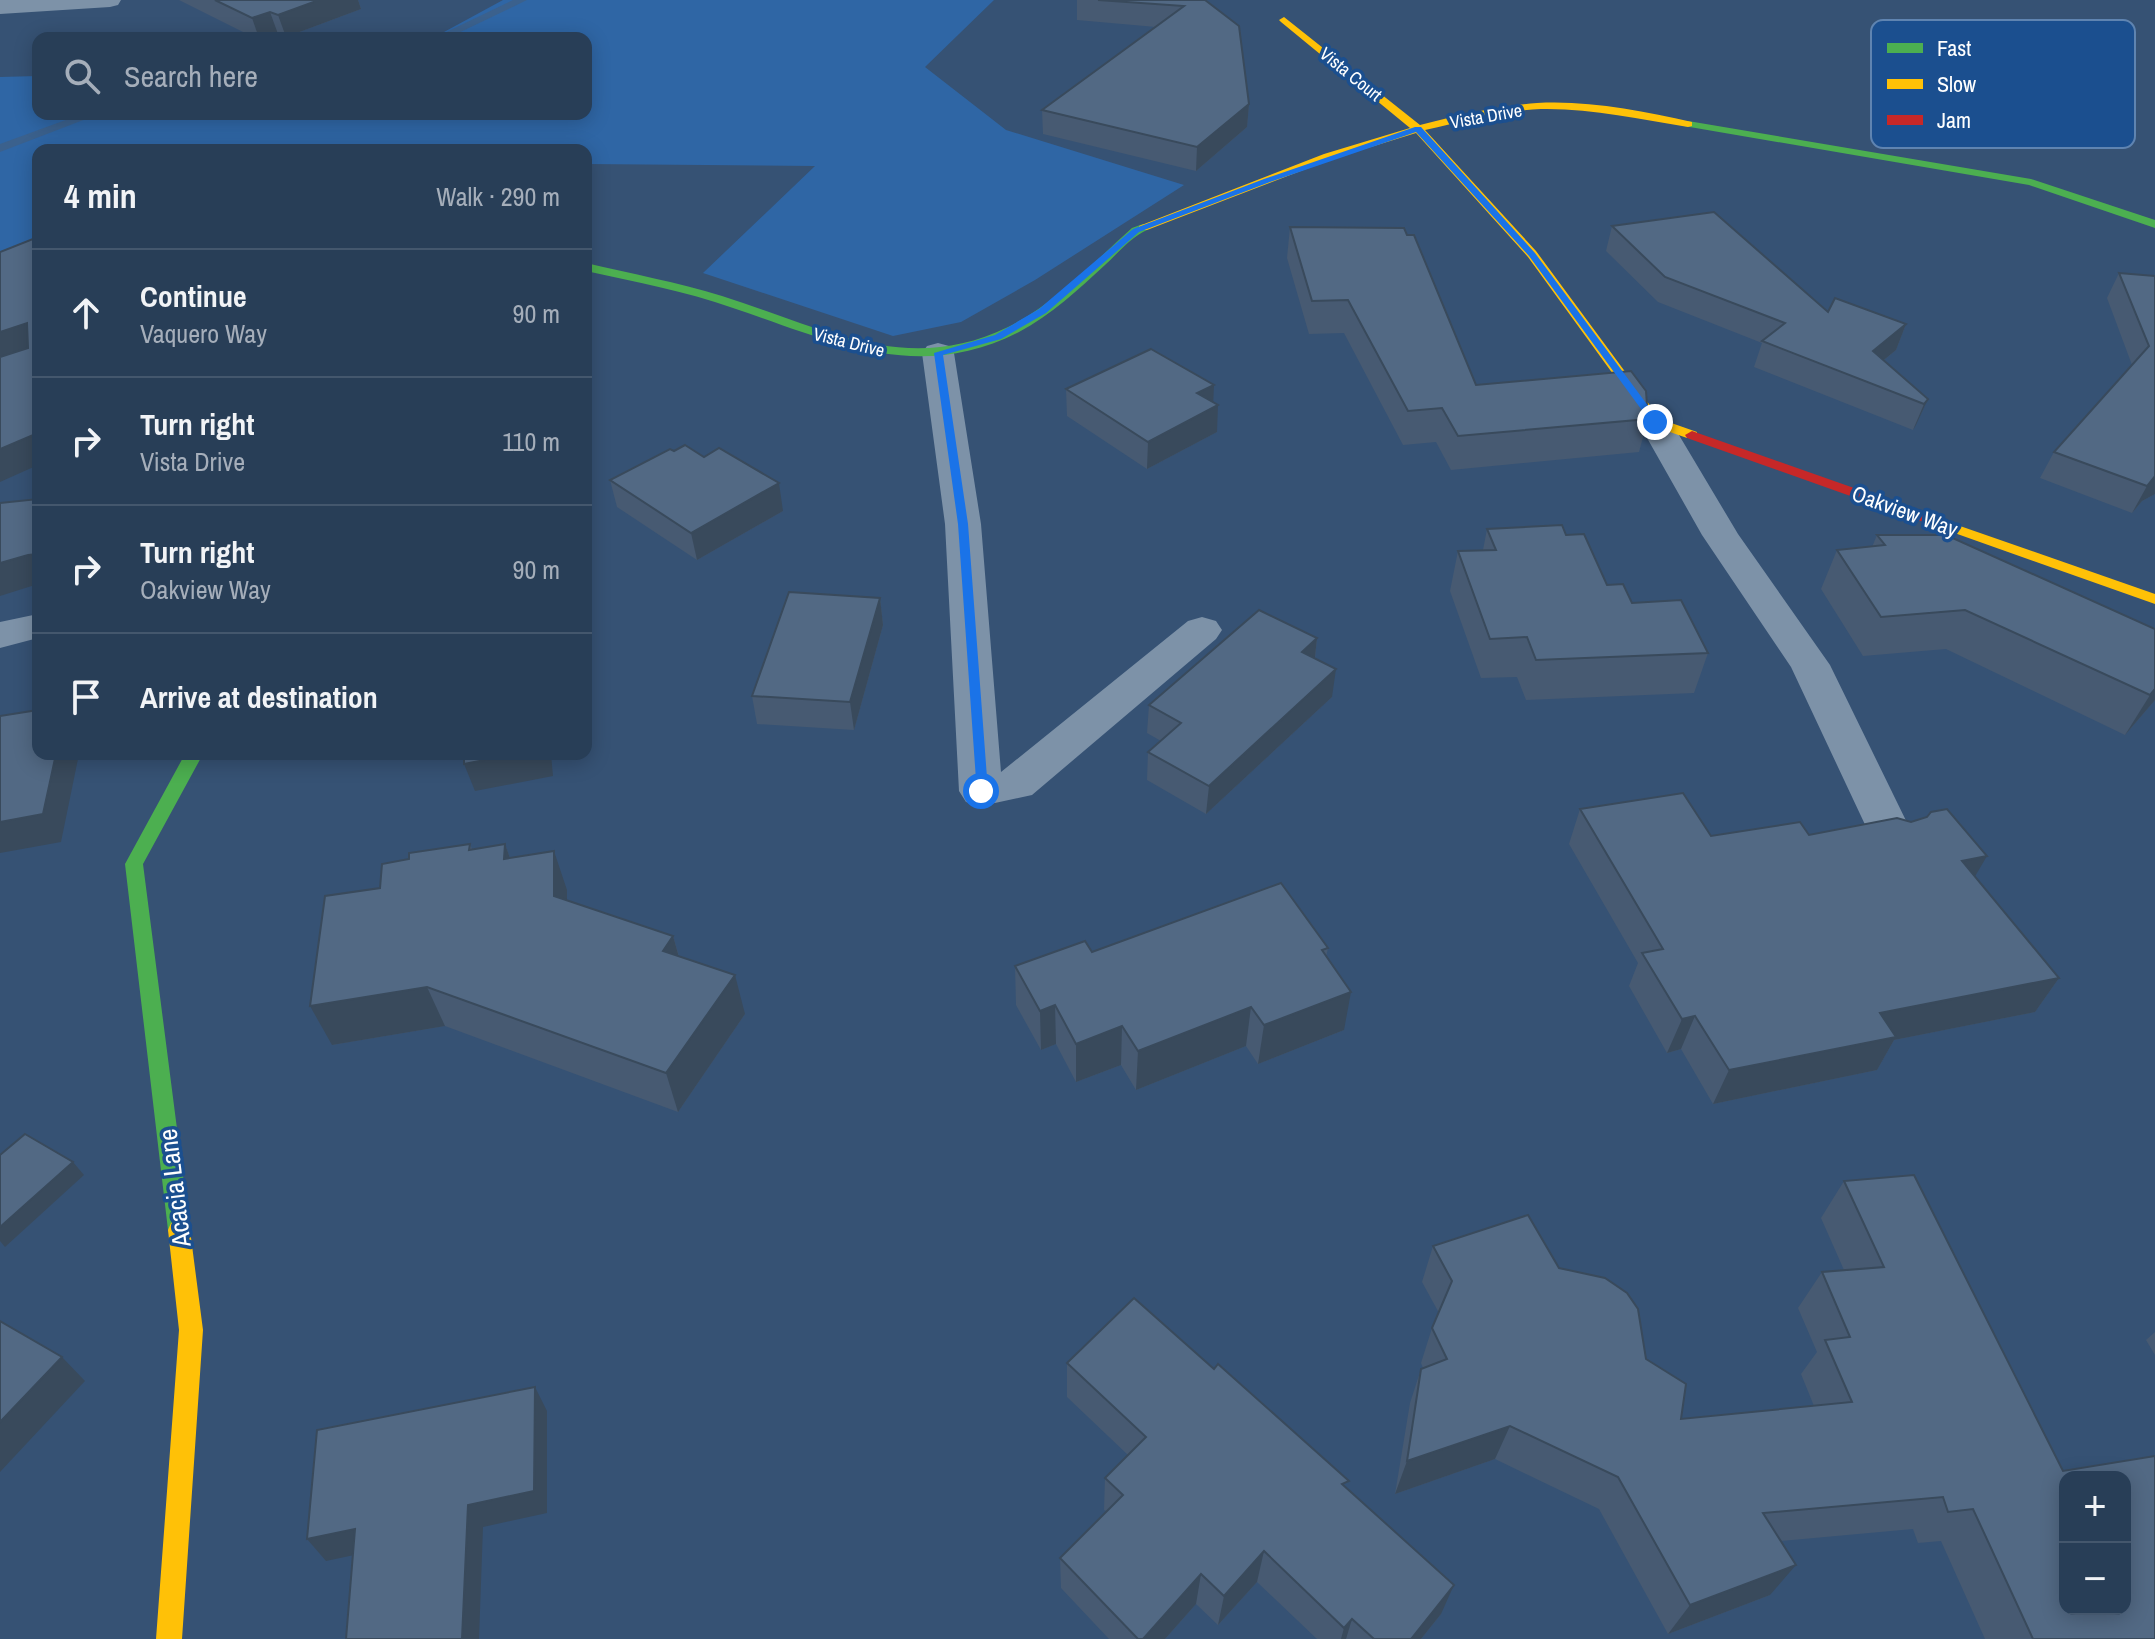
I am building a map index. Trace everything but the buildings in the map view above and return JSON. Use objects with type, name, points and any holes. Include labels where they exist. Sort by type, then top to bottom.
[{"type":"street","points":[[0,7],[110,0]]},
{"type":"street","name":"Vista Court","points":[[1284,20],[1418,129]]},
{"type":"street","name":"Vista Drive","points":[[592,268],[700,293],[839,344],[884,354],[938,353],[998,337],[1042,311],[1136,231],[1267,180],[1418,129],[1521,108],[1607,110],[2031,182],[2155,224]]},
{"type":"street","points":[[1418,129],[1532,254],[1655,422],[1720,535],[1810,665],[1892,837]]},
{"type":"street","points":[[938,353],[963,524],[981,791],[1017,784],[1202,630]]},
{"type":"street","name":"Oakview Way","points":[[1655,422],[2155,599]]},
{"type":"street","points":[[0,635],[32,627]]},
{"type":"street","name":"Acacia Lane","points":[[169,1639],[191,1330],[134,864],[191,760]]},
{"type":"shaded area","points":[[503,0],[994,0],[925,67],[1006,130],[1184,185],[1035,280],[961,322],[893,336],[703,273],[815,166],[592,164],[592,144],[32,144],[32,246],[0,258],[0,77],[32,76],[32,120],[592,120],[592,32],[444,32]]},
{"type":"waterway","points":[[452,32],[522,0]]},
{"type":"waterway","points":[[0,148],[77,120]]},
{"type":"traffic: fast","points":[[1688,124],[2031,182],[2155,224]]},
{"type":"traffic: fast","points":[[592,268],[699,293],[844,343],[878,351],[915,353],[954,349],[1015,329],[1052,305],[1143,228]]},
{"type":"traffic: fast","points":[[179,1230],[134,864],[191,760]]},
{"type":"traffic: slow","points":[[1284,20],[1418,129],[1532,254],[1655,422],[1692,435]]},
{"type":"traffic: slow","points":[[1143,228],[1328,157],[1424,127],[1472,116],[1519,108],[1561,106],[1688,124]]},
{"type":"traffic: slow","points":[[1937,522],[2155,599]]},
{"type":"traffic: slow","points":[[169,1639],[191,1330],[179,1230]]},
{"type":"traffic: jam","points":[[1692,435],[1937,522]]},
{"type":"route","points":[[981,791],[963,524],[938,353],[998,337],[1042,311],[1136,231],[1267,180],[1418,129],[1532,254],[1655,422]]}]
